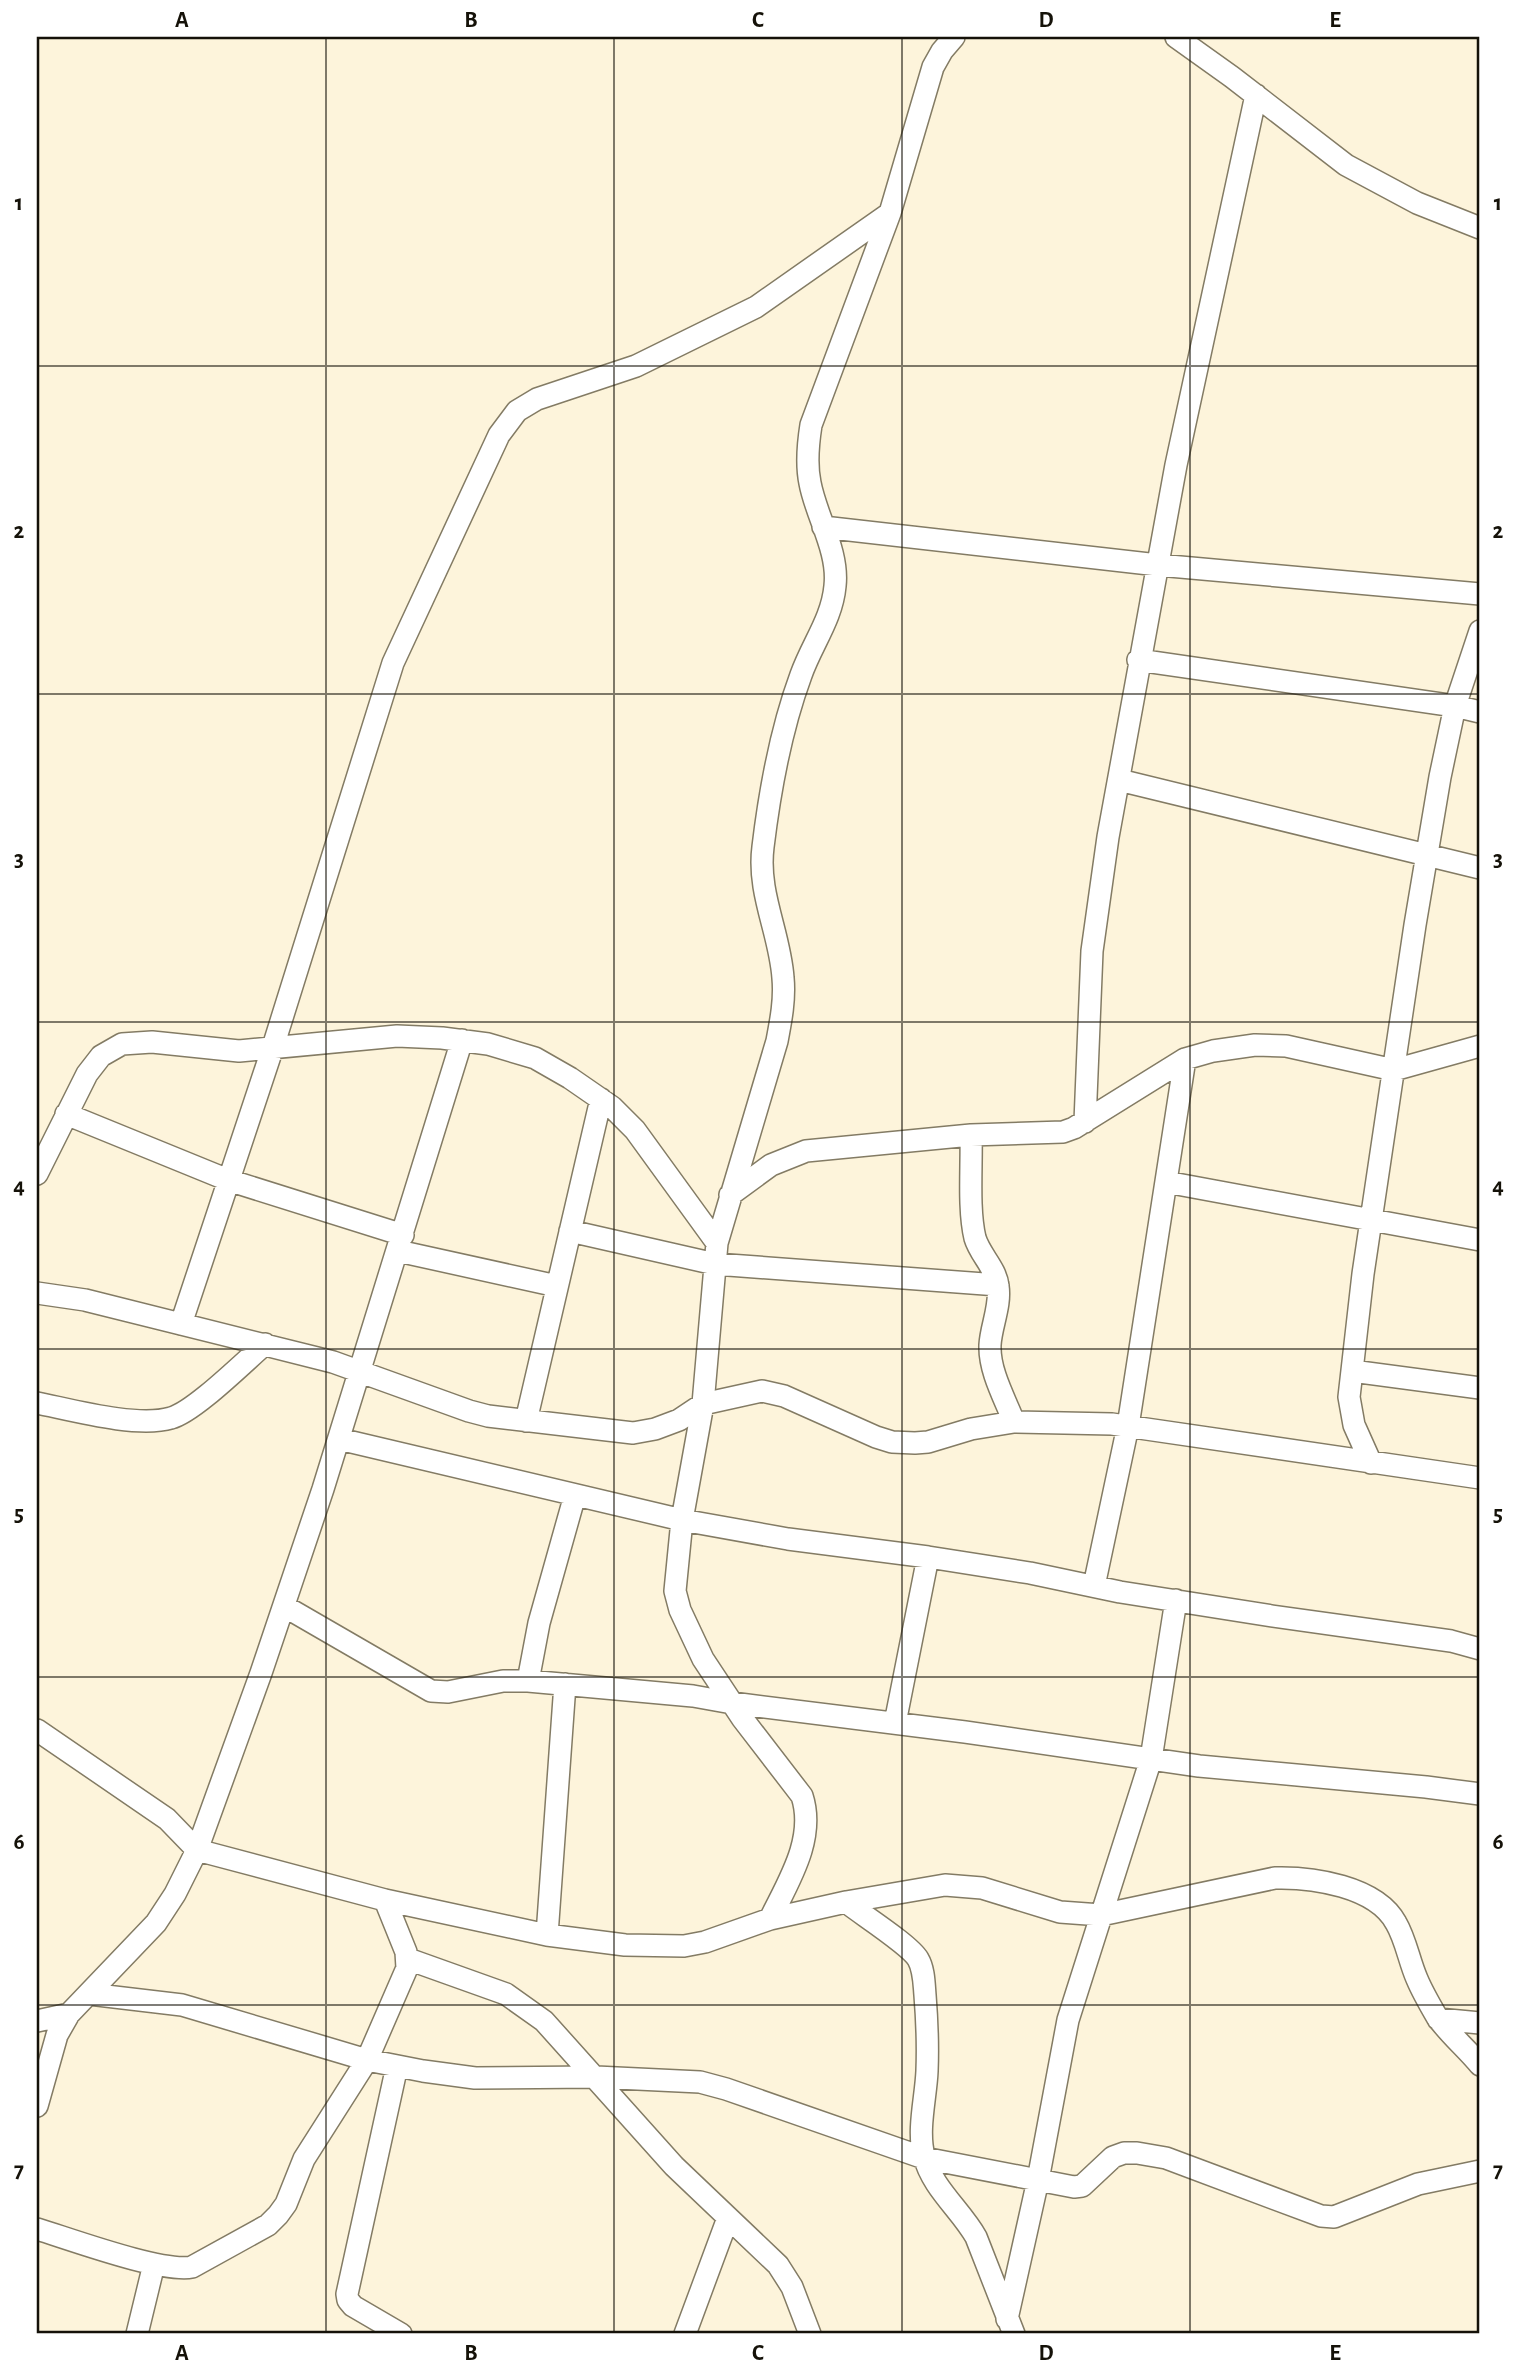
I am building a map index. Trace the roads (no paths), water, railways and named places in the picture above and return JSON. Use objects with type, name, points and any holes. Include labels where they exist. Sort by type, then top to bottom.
[{"type":"street","points":[[771,1919],[804,1843],[806,1807],[789,1777],[732,1703],[703,1659],[675,1591],[682,1520],[703,1404],[716,1253],[783,1012],[783,977],[765,901],[762,850],[782,738],[802,672],[830,610],[835,584],[835,565],[809,482],[807,447],[811,425],[890,213],[933,67],[954,37]]},
{"type":"street","points":[[1177,37],[1346,165],[1417,203],[1480,228]]},
{"type":"street","points":[[1085,1122],[1092,951],[1119,780],[1176,465],[1256,95]]},
{"type":"street","points":[[181,1324],[272,1049],[393,663],[499,435],[517,411],[537,399],[636,366],[756,307],[890,213]]},
{"type":"street","points":[[823,527],[1158,565],[1480,594]]},
{"type":"street","points":[[1371,1462],[1350,1410],[1352,1371],[1372,1219],[1427,856],[1455,706],[1480,631]]},
{"type":"street","points":[[1139,660],[1455,706],[1480,712]]},
{"type":"street","points":[[1119,780],[1480,868]]},
{"type":"street","points":[[37,1174],[87,1074],[100,1056],[122,1044],[152,1042],[239,1051],[397,1036],[462,1040],[488,1044],[535,1058],[601,1099],[635,1130],[716,1253]]},
{"type":"street","points":[[37,2106],[57,2035],[69,2014],[156,1923],[175,1894],[197,1850],[284,1606],[339,1439],[462,1040]]},
{"type":"street","points":[[730,1195],[771,1165],[806,1151],[971,1135],[1051,1134],[1074,1128],[1185,1059],[1213,1051],[1255,1045],[1286,1046],[1394,1070],[1474,1051]]},
{"type":"street","points":[[1094,1586],[1128,1426],[1185,1059]]},
{"type":"street","points":[[526,1421],[601,1099]]},
{"type":"street","points":[[66,1115],[228,1180],[400,1243],[557,1286]]},
{"type":"street","points":[[971,1135],[974,1228],[981,1253],[998,1284],[999,1296],[990,1345],[991,1357],[1014,1422]]},
{"type":"street","points":[[1166,1182],[1480,1240]]},
{"type":"street","points":[[570,1231],[716,1253],[998,1284]]},
{"type":"street","points":[[37,1293],[85,1300],[265,1344],[333,1362],[469,1411],[526,1421],[634,1433],[655,1429],[678,1420],[703,1404],[762,1391],[784,1396],[892,1442],[928,1442],[971,1429],[1014,1422],[1112,1424],[1480,1478]]},
{"type":"street","points":[[37,1402],[145,1422],[172,1418],[191,1408],[265,1344]]},
{"type":"street","points":[[1352,1371],[1480,1388]]},
{"type":"street","points":[[339,1439],[682,1520],[788,1539],[1030,1573],[1272,1616],[1451,1641],[1480,1649]]},
{"type":"street","points":[[528,1681],[539,1623],[575,1495]]},
{"type":"street","points":[[895,1723],[928,1557]]},
{"type":"street","points":[[1011,2327],[1064,2037],[1152,1759],[1176,1600]]},
{"type":"street","points":[[284,1606],[431,1691],[448,1692],[503,1681],[528,1681],[693,1696],[1152,1759],[1480,1794]]},
{"type":"street","points":[[547,1935],[565,1684]]},
{"type":"street","points":[[37,1730],[167,1818],[197,1850],[385,1900],[547,1935],[625,1945],[684,1946],[705,1942],[771,1919],[846,1902],[945,1885],[982,1888],[1060,1912],[1101,1915],[1275,1878],[1301,1877],[1353,1890],[1392,1916],[1398,1925],[1418,1980],[1438,2019],[1480,2065]]},
{"type":"street","points":[[37,2229],[176,2268],[192,2267],[268,2225],[286,2204],[304,2159],[367,2060],[404,1978],[408,1959],[385,1900]]},
{"type":"street","points":[[846,1902],[919,1961],[923,1974],[926,2017],[927,2069],[922,2142],[925,2158],[934,2180],[976,2237],[1011,2327]]},
{"type":"street","points":[[408,1959],[506,1994],[544,2021],[674,2166],[778,2265],[787,2276],[810,2334]]},
{"type":"street","points":[[89,1994],[181,2004],[367,2060],[475,2078],[596,2077],[700,2082],[925,2158],[1082,2186],[1113,2157],[1124,2153],[1137,2153],[1166,2158],[1321,2216],[1334,2217],[1418,2184],[1480,2171]]},
{"type":"street","points":[[37,2021],[69,2014]]},
{"type":"street","points":[[1438,2019],[1480,2023]]},
{"type":"street","points":[[397,2066],[347,2294],[353,2306],[401,2334]]},
{"type":"street","points":[[685,2334],[728,2218]]},
{"type":"street","points":[[138,2334],[154,2264]]}]
